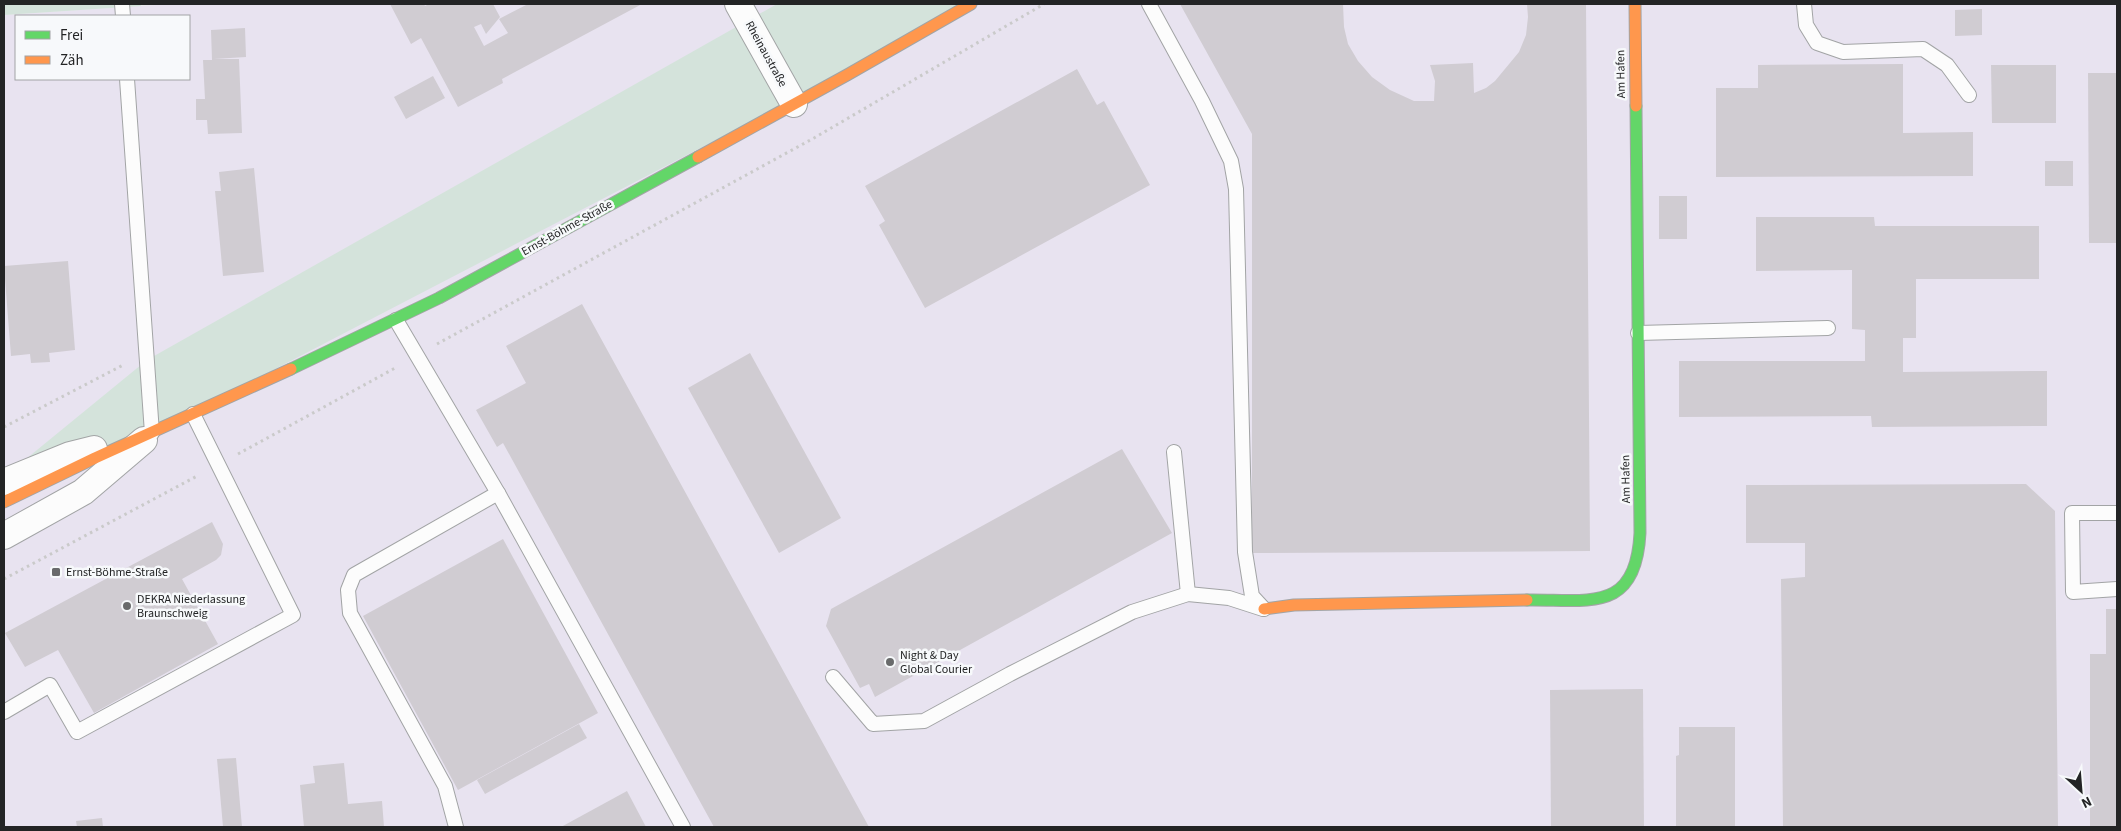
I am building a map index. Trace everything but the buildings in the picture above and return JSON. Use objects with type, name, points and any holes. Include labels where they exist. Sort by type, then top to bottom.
[{"type":"street","name":"Rheinaustraße","points":[[738,4],[794,104]]},
{"type":"street","name":"Ernst-Böhme-Straße","points":[[4,502],[57,475],[396,320],[794,104],[971,4]]},
{"type":"street","name":"Am Hafen","points":[[1264,609],[1294,605],[1594,599],[1613,594],[1628,582],[1638,562],[1640,533],[1635,4]]},
{"type":"street","name":"Ernst-Böhme-Straße","points":[[4,482],[70,455],[152,433]]},
{"type":"street","name":"Ernst-Böhme-Straße","points":[[4,536],[84,492],[152,433]]},
{"type":"lane","points":[[1148,4],[1202,101],[1231,160],[1233,170],[1236,189],[1245,552],[1252,596],[1264,609]]},
{"type":"lane","points":[[1804,4],[1806,25],[1817,43],[1843,52],[1923,49],[1947,65],[1969,96]]},
{"type":"lane","points":[[127,80],[152,433]]},
{"type":"lane","points":[[396,320],[498,493],[683,827]]},
{"type":"lane","points":[[1638,333],[1828,328]]},
{"type":"lane","points":[[4,712],[50,685],[77,732],[293,615],[193,414]]},
{"type":"lane","points":[[1174,452],[1188,594]]},
{"type":"lane","points":[[456,827],[445,786],[350,613],[348,590],[354,575],[498,493]]},
{"type":"lane","points":[[2117,513],[2072,513],[2074,592],[2117,589]]},
{"type":"lane","points":[[833,677],[873,724],[924,721],[1010,674],[1132,612],[1188,594],[1228,598],[1264,609]]},
{"type":"path","points":[[4,579],[218,465],[814,138],[1044,4]]},
{"type":"path","points":[[4,427],[146,353]]},
{"type":"shaded area","points":[[4,4],[140,4],[141,6],[4,15]]},
{"type":"shaded area","points":[[171,4],[2117,4],[2117,827],[4,827],[4,15]]},
{"type":"shaded area","points":[[777,4],[970,4],[920,34],[152,433],[4,477],[147,360]]},
{"type":"traffic: fast","points":[[1527,600],[1589,600],[1605,596],[1619,590],[1629,578],[1637,559],[1640,533],[1636,106]]},
{"type":"traffic: fast","points":[[291,369],[439,298],[698,157]]},
{"type":"traffic: slow","points":[[698,157],[971,4]]},
{"type":"traffic: slow","points":[[1635,4],[1636,106]]},
{"type":"traffic: slow","points":[[4,502],[95,458],[291,369]]},
{"type":"traffic: slow","points":[[1264,609],[1294,605],[1527,600]]},
{"type":"place","name":"Ernst-Böhme-Straße","points":[[56,572]]},
{"type":"place","name":"DEKRA Niederlassung Braunschweig","points":[[127,606]]},
{"type":"place","name":"Night & Day Global Courier","points":[[890,662]]}]
